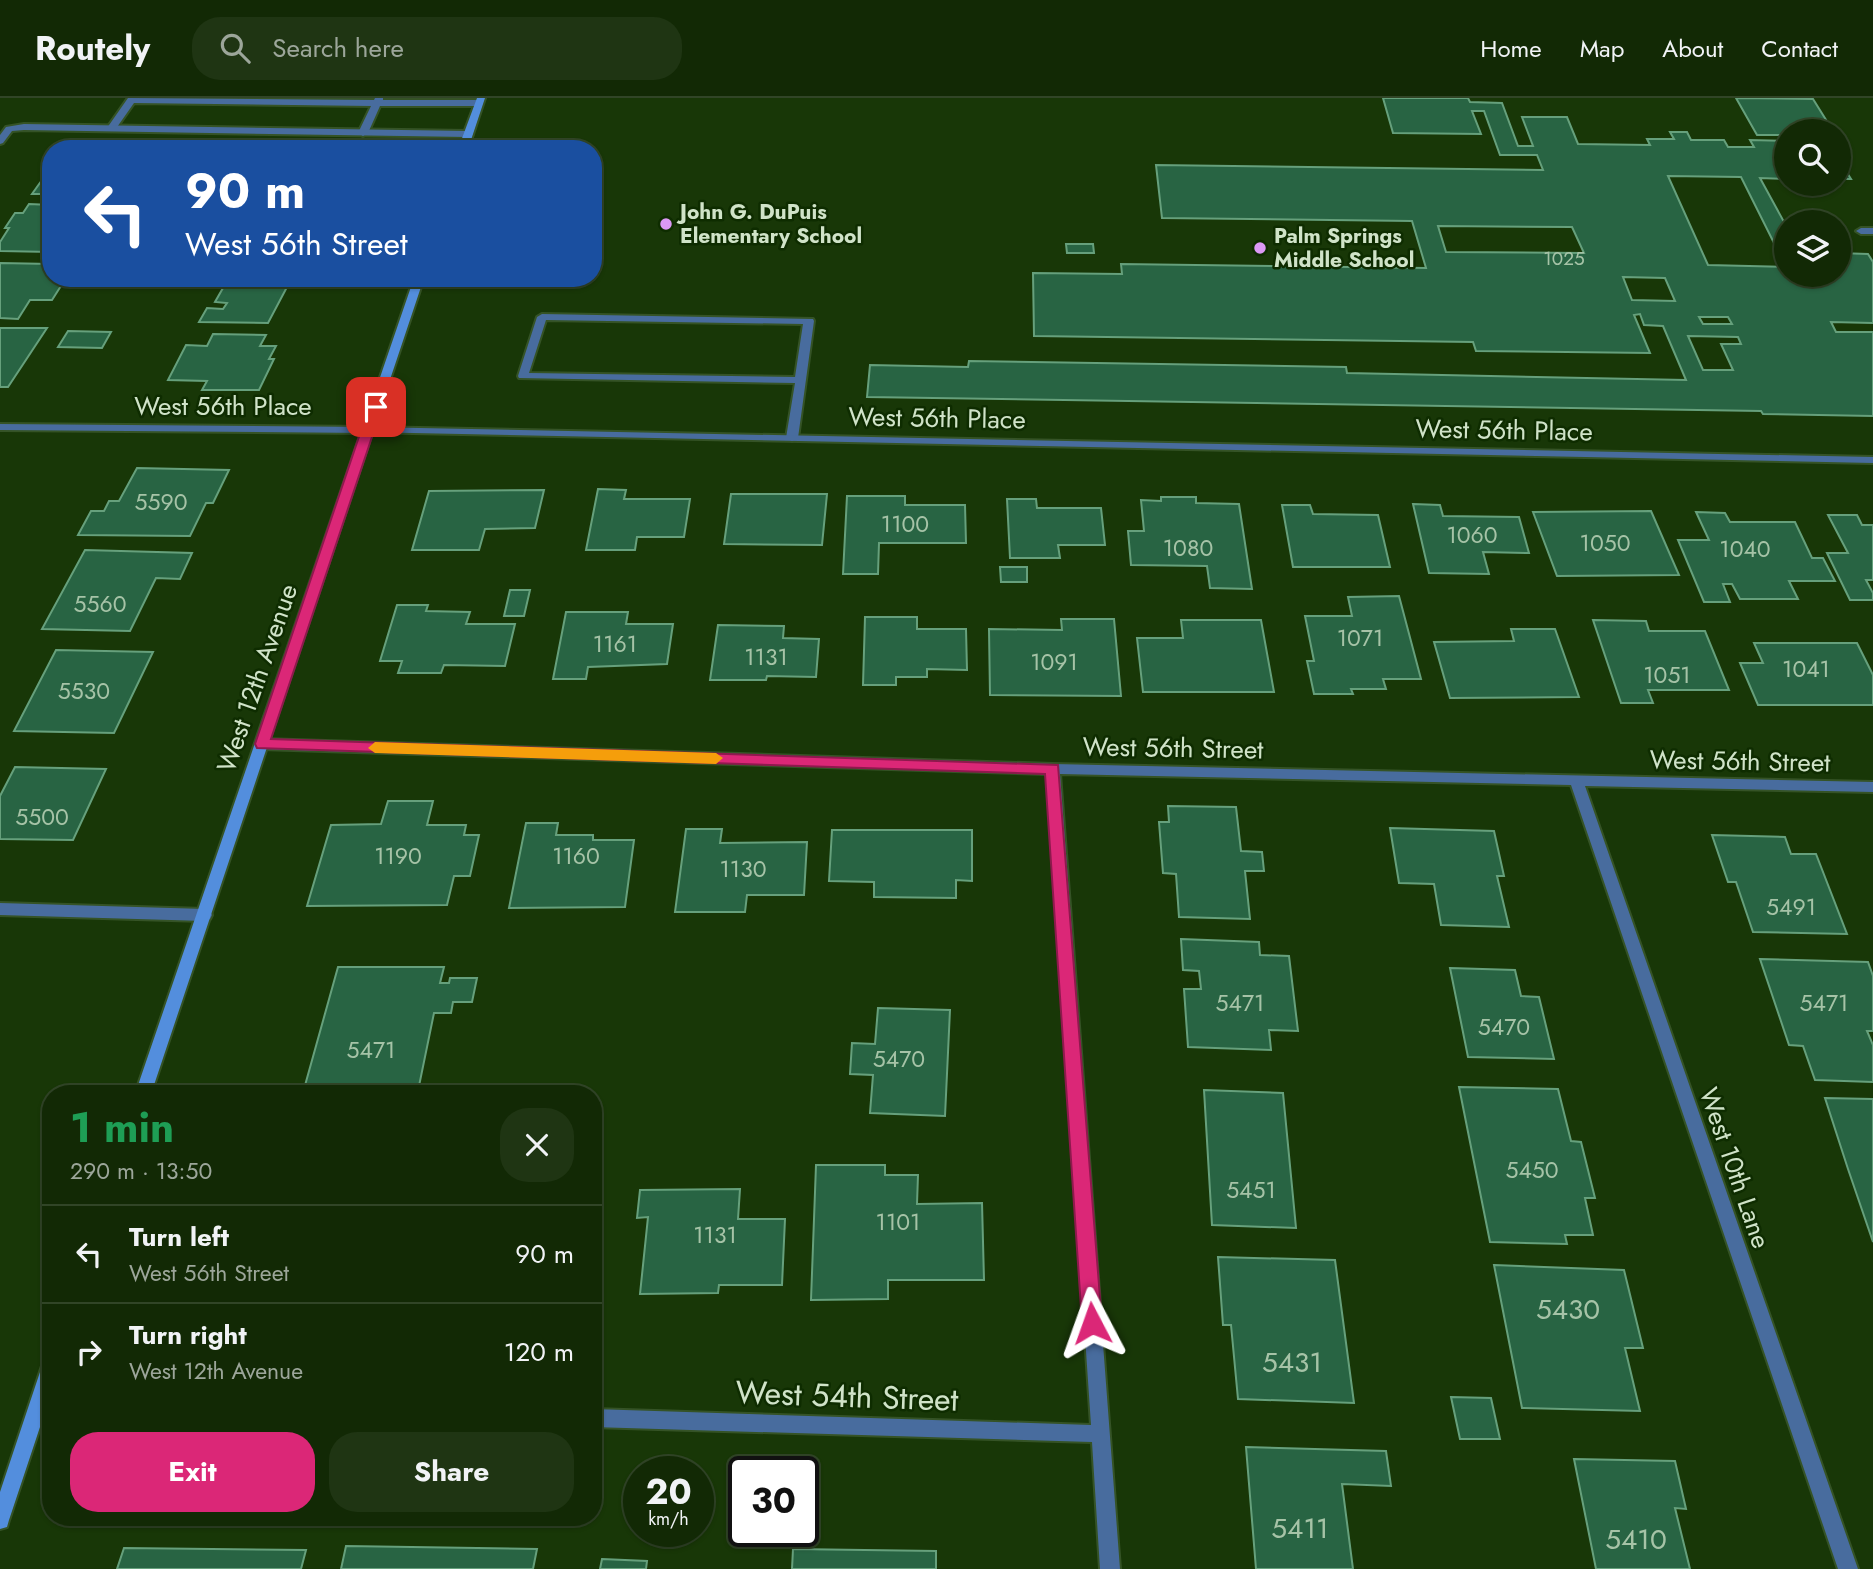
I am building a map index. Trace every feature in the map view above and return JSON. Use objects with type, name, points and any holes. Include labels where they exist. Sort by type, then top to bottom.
[{"type":"main road","points":[[466,140],[480,100]]},
{"type":"main road","name":"West 12th Avenue","points":[[146,1085],[416,287]]},
{"type":"main road","points":[[0,1520],[42,1409]]},
{"type":"street","points":[[111,128],[131,100],[480,100]]},
{"type":"street","points":[[363,132],[378,100]]},
{"type":"street","points":[[0,142],[9,129],[111,128],[468,134]]},
{"type":"street","points":[[1861,231],[1873,231]]},
{"type":"street","points":[[792,438],[800,380],[808,321],[542,317],[523,376],[800,380]]},
{"type":"street","name":"West 56th Place","points":[[0,427],[368,430],[1873,460]]},
{"type":"street","name":"West 56th Street","points":[[262,744],[1053,769],[1873,787]]},
{"type":"street","points":[[1053,769],[1110,1569]]},
{"type":"street","name":"West 10th Lane","points":[[1577,782],[1847,1569]]},
{"type":"street","points":[[0,909],[205,915]]},
{"type":"street","name":"West 54th Street","points":[[602,1418],[1100,1434]]},
{"type":"building","points":[[1383,98],[1468,98],[1470,102],[1502,103],[1518,146],[1533,146],[1522,117],[1567,117],[1578,144],[1650,145],[1647,139],[1674,139],[1670,132],[1687,132],[1691,140],[1724,140],[1728,147],[1754,147],[1750,140],[1774,141],[1774,179],[1760,178],[1777,210],[1774,210],[1774,243],[1741,177],[1668,176],[1708,265],[1774,267],[1774,287],[1851,287],[1851,253],[1868,254],[1873,262],[1873,323],[1831,322],[1836,332],[1873,332],[1873,416],[1763,414],[1761,411],[867,397],[870,365],[968,367],[969,361],[1346,367],[1347,373],[1686,380],[1663,326],[1644,325],[1640,314],[1634,315],[1650,353],[1476,351],[1473,342],[1034,336],[1033,273],[1122,274],[1121,264],[1426,268],[1412,221],[1162,218],[1156,165],[1543,170],[1537,155],[1500,155],[1484,111],[1472,111],[1481,134],[1393,133]],"holes":[[[1438,226],[1572,227],[1584,253],[1446,252]],[[1623,277],[1665,278],[1675,301],[1632,300]],[[1699,317],[1728,317],[1732,324],[1703,324]],[[1688,336],[1738,337],[1741,344],[1721,344],[1733,370],[1703,370]]]},
{"type":"building","points":[[1736,98],[1813,99],[1826,119],[1774,119],[1774,135],[1757,135]]},
{"type":"building","points":[[42,180],[42,194],[32,194]]},
{"type":"building","points":[[29,204],[42,205],[42,252],[0,251],[0,242],[9,228],[5,228],[15,213],[23,213]]},
{"type":"building","points":[[1066,244],[1093,244],[1094,253],[1067,253]]},
{"type":"building","points":[[0,263],[42,264],[42,287],[60,287],[52,300],[30,300],[18,319],[0,318]]},
{"type":"building","points":[[224,287],[287,287],[268,323],[199,322],[207,308],[223,309],[227,303],[215,302]]},
{"type":"building","points":[[0,328],[47,328],[8,387],[0,387]]},
{"type":"building","points":[[68,331],[111,332],[102,348],[58,347]]},
{"type":"building","points":[[213,334],[266,335],[260,346],[276,346],[269,359],[274,359],[259,390],[202,390],[207,381],[168,380],[186,345],[207,346]]},
{"type":"building","points":[[137,468],[229,470],[213,503],[206,503],[190,536],[78,535],[91,511],[104,511],[109,501],[119,501]]},
{"type":"building","points":[[598,489],[626,490],[624,499],[690,499],[684,537],[637,537],[635,550],[586,550]]},
{"type":"building","points":[[544,490],[535,528],[485,529],[479,550],[412,550],[429,491]]},
{"type":"building","points":[[731,494],[827,494],[822,545],[724,544]]},
{"type":"building","points":[[847,496],[905,496],[905,505],[965,505],[966,543],[879,543],[878,574],[843,574]]},
{"type":"building","points":[[1161,497],[1196,497],[1196,503],[1239,504],[1252,589],[1210,588],[1207,566],[1131,565],[1128,531],[1144,531],[1141,500],[1161,501]]},
{"type":"building","points":[[1007,499],[1036,499],[1037,508],[1101,508],[1105,545],[1058,545],[1060,558],[1010,558]]},
{"type":"building","points":[[1413,504],[1440,505],[1443,516],[1519,517],[1529,553],[1483,552],[1489,574],[1429,573]]},
{"type":"building","points":[[1282,505],[1310,505],[1313,514],[1378,515],[1390,567],[1293,567]]},
{"type":"building","points":[[1651,511],[1679,575],[1557,576],[1533,512]]},
{"type":"building","points":[[1696,512],[1725,513],[1730,522],[1795,522],[1812,558],[1823,558],[1835,581],[1789,581],[1798,599],[1740,599],[1732,584],[1723,584],[1730,602],[1704,602],[1678,540],[1709,540]]},
{"type":"building","points":[[1828,515],[1857,515],[1862,525],[1873,525],[1873,580],[1866,580],[1873,593],[1873,600],[1850,600],[1827,553],[1848,553]]},
{"type":"building","points":[[85,550],[192,553],[180,579],[156,578],[130,631],[42,629]]},
{"type":"building","points":[[1000,567],[1027,567],[1027,582],[1001,582]]},
{"type":"building","points":[[510,590],[530,590],[524,616],[504,616]]},
{"type":"building","points":[[1399,596],[1421,679],[1383,679],[1386,689],[1351,689],[1353,694],[1314,694],[1307,661],[1314,661],[1305,616],[1352,616],[1348,597]]},
{"type":"building","points":[[397,605],[428,605],[426,611],[470,612],[466,624],[515,624],[505,666],[444,665],[441,673],[398,673],[402,661],[380,661]]},
{"type":"building","points":[[566,612],[628,612],[626,624],[673,624],[667,664],[588,667],[586,679],[553,679]]},
{"type":"building","points":[[865,617],[917,617],[917,629],[966,629],[967,670],[927,669],[927,677],[896,677],[896,685],[863,685]]},
{"type":"building","points":[[1061,619],[1114,619],[1121,696],[990,695],[989,629],[1062,630]]},
{"type":"building","points":[[1181,620],[1261,620],[1274,692],[1143,692],[1137,638],[1183,638]]},
{"type":"building","points":[[1593,620],[1646,621],[1649,631],[1705,631],[1729,690],[1648,690],[1653,703],[1621,703]]},
{"type":"building","points":[[718,625],[784,626],[783,638],[819,639],[816,677],[767,676],[766,680],[710,680]]},
{"type":"building","points":[[1511,629],[1555,629],[1579,697],[1450,698],[1434,642],[1514,641]]},
{"type":"building","points":[[1754,643],[1857,643],[1873,675],[1873,705],[1758,705],[1740,663],[1763,663]]},
{"type":"building","points":[[56,650],[153,652],[114,733],[14,731]]},
{"type":"building","points":[[15,767],[106,769],[73,840],[0,839],[0,796]]},
{"type":"building","points":[[388,801],[433,801],[427,825],[466,825],[464,835],[479,835],[470,876],[454,876],[447,905],[307,906],[331,825],[381,824]]},
{"type":"building","points":[[1168,806],[1236,807],[1241,851],[1262,852],[1264,871],[1245,871],[1250,919],[1179,917],[1176,874],[1163,873],[1159,822],[1169,822]]},
{"type":"building","points":[[526,823],[558,823],[556,835],[593,835],[593,840],[634,840],[625,907],[509,908]]},
{"type":"building","points":[[1390,828],[1494,831],[1504,876],[1497,876],[1509,927],[1441,925],[1434,884],[1399,883]]},
{"type":"building","points":[[686,829],[722,829],[720,843],[807,842],[804,895],[747,895],[745,912],[675,912]]},
{"type":"building","points":[[832,830],[972,830],[972,881],[956,880],[956,898],[874,897],[874,882],[829,881]]},
{"type":"building","points":[[1712,835],[1785,837],[1791,854],[1816,854],[1847,934],[1753,932],[1736,882],[1728,882]]},
{"type":"building","points":[[1181,939],[1259,942],[1260,955],[1289,956],[1298,1031],[1269,1030],[1271,1050],[1188,1047],[1184,989],[1201,989],[1199,971],[1183,970]]},
{"type":"building","points":[[1760,959],[1868,962],[1873,976],[1873,1031],[1867,1031],[1873,1045],[1873,1082],[1815,1080],[1803,1046],[1789,1045]]},
{"type":"building","points":[[338,967],[444,967],[440,983],[449,983],[450,978],[477,978],[472,1002],[453,1002],[451,1013],[434,1013],[419,1085],[305,1085]]},
{"type":"building","points":[[1450,968],[1515,970],[1521,996],[1539,997],[1554,1059],[1468,1057]]},
{"type":"building","points":[[878,1008],[950,1010],[945,1116],[870,1113],[873,1075],[850,1074],[852,1043],[875,1044]]},
{"type":"building","points":[[1459,1087],[1558,1089],[1571,1141],[1581,1142],[1595,1198],[1585,1198],[1593,1235],[1565,1235],[1567,1244],[1490,1242]]},
{"type":"building","points":[[1204,1090],[1283,1093],[1296,1228],[1212,1225]]},
{"type":"building","points":[[1825,1098],[1873,1099],[1873,1242],[1848,1169]]},
{"type":"building","points":[[816,1165],[885,1165],[885,1175],[918,1175],[917,1204],[982,1203],[984,1280],[888,1280],[888,1299],[811,1300]]},
{"type":"building","points":[[740,1189],[738,1219],[785,1219],[782,1285],[719,1285],[718,1293],[640,1294],[648,1217],[637,1218],[640,1190]]},
{"type":"building","points":[[1218,1257],[1335,1260],[1354,1403],[1238,1399],[1231,1325],[1223,1325]]},
{"type":"building","points":[[1494,1265],[1624,1270],[1643,1348],[1625,1348],[1640,1411],[1522,1408]]},
{"type":"building","points":[[1451,1397],[1491,1398],[1500,1439],[1460,1439]]},
{"type":"building","points":[[1246,1447],[1386,1451],[1391,1486],[1342,1484],[1353,1569],[1256,1569]]},
{"type":"building","points":[[1574,1459],[1675,1461],[1686,1509],[1675,1508],[1690,1569],[1596,1569]]},
{"type":"building","points":[[346,1546],[537,1549],[533,1569],[341,1569]]},
{"type":"building","points":[[124,1548],[306,1550],[301,1569],[117,1569]]},
{"type":"building","points":[[793,1549],[936,1551],[936,1569],[792,1569]]},
{"type":"building","points":[[602,1559],[647,1561],[646,1569],[600,1569]]},
{"type":"slow traffic","points":[[375,748],[716,758]]},
{"type":"place","name":"John G. DuPuis Elementary School","points":[[666,224]]},
{"type":"place","name":"Palm Springs Middle School","points":[[1260,248]]},
{"type":"route","points":[[376,407],[262,744],[1053,769],[1092,1323]]}]
